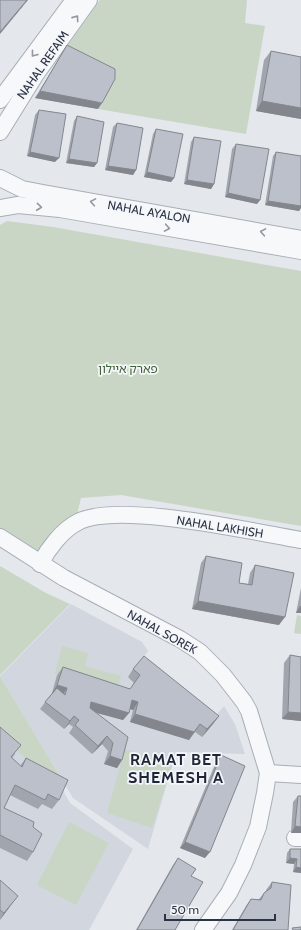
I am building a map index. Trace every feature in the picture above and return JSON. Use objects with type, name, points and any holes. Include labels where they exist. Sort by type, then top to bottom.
[{"type":"street","name":"NAHAL REFAIM","points":[[0,100],[74,0]]},
{"type":"street","name":"NAHAL REFAIM","points":[[0,132],[36,74],[89,0]]},
{"type":"street","name":"NAHAL AYALON","points":[[0,178],[22,189],[43,194],[301,239]]},
{"type":"street","name":"NAHAL AYALON","points":[[0,208],[18,205],[60,209],[301,251]]},
{"type":"street","name":"NAHAL LAKHISH","points":[[40,564],[49,547],[78,522],[101,515],[136,515],[206,524],[301,540]]},
{"type":"street","name":"NAHAL SOREK","points":[[0,537],[40,564],[180,639],[200,652],[223,675],[244,702],[264,754],[268,773],[258,826],[251,846],[229,893],[219,910],[203,930]]},
{"type":"street","points":[[268,773],[301,775]]},
{"type":"street","name":"NAHAL SOREK","points":[[214,930],[219,910]]},
{"type":"shaded area","points":[[71,604],[142,642],[148,651],[139,663],[211,721],[224,706],[235,724],[245,754],[176,752],[148,849],[73,798],[0,676]]},
{"type":"shaded area","points":[[0,735],[58,782],[70,803],[133,849],[89,930],[0,930]]},
{"type":"green space","points":[[100,0],[247,0],[245,23],[265,26],[246,134],[98,109],[110,85],[63,52]]},
{"type":"green space","name":"פארק איילון","points":[[7,221],[53,227],[301,271],[301,526],[121,495],[81,498],[76,518],[39,555],[0,528],[0,225]]},
{"type":"green space","points":[[0,566],[46,593],[70,604],[0,675]]},
{"type":"green space","points":[[297,615],[301,616],[301,634],[294,633]]},
{"type":"green space","points":[[62,646],[88,653],[85,666],[121,676],[117,691],[55,673]]},
{"type":"green space","points":[[0,676],[64,783],[46,777],[0,735]]},
{"type":"green space","points":[[125,749],[172,765],[152,828],[107,813]]},
{"type":"green space","points":[[69,822],[109,843],[76,905],[37,885]]},
{"type":"building","points":[[0,0],[27,0],[0,32]]},
{"type":"building","points":[[67,45],[115,69],[115,79],[102,103],[40,91]]},
{"type":"building","points":[[271,51],[301,57],[301,108],[262,101]]},
{"type":"building","points":[[39,110],[66,114],[59,158],[30,152]]},
{"type":"building","points":[[77,116],[104,122],[97,163],[69,159]]},
{"type":"building","points":[[117,123],[143,128],[136,170],[108,166]]},
{"type":"building","points":[[156,129],[183,134],[174,178],[147,172]]},
{"type":"building","points":[[194,137],[221,141],[214,184],[187,180]]},
{"type":"building","points":[[236,144],[269,149],[260,200],[228,193]]},
{"type":"building","points":[[276,152],[301,156],[301,206],[268,201]]},
{"type":"building","points":[[206,556],[242,563],[239,583],[252,585],[255,565],[294,573],[285,617],[198,601]]},
{"type":"building","points":[[290,655],[301,657],[301,713],[288,712]]},
{"type":"building","points":[[144,656],[219,716],[207,729],[200,724],[194,732],[135,714],[138,702],[132,700],[129,713],[91,702],[90,708],[128,737],[122,760],[110,756],[113,743],[107,736],[98,746],[75,725],[79,720],[74,716],[70,721],[45,702],[57,688],[65,695],[67,688],[57,685],[63,667],[130,689],[140,675],[133,669]]},
{"type":"building","points":[[0,727],[21,745],[11,757],[22,767],[26,758],[68,780],[59,800],[48,794],[45,800],[15,785],[4,808],[34,822],[33,827],[42,834],[33,852],[0,835]]},
{"type":"building","points":[[221,755],[245,766],[210,852],[185,842]]},
{"type":"building","points":[[298,796],[301,796],[301,827],[295,826]]},
{"type":"building","points":[[290,849],[301,849],[301,868],[296,867],[297,859],[290,858]]},
{"type":"building","points":[[178,858],[196,869],[191,876],[203,882],[175,930],[137,930]]},
{"type":"building","points":[[0,880],[18,896],[4,913],[0,910]]},
{"type":"building","points":[[272,882],[291,885],[288,930],[233,930],[251,899],[261,900],[264,893],[271,888]]},
{"type":"building","points":[[301,927],[301,930],[293,930],[292,928]]},
{"type":"district","name":"RAMAT BET SHEMESH A","points":[[176,768]]}]
